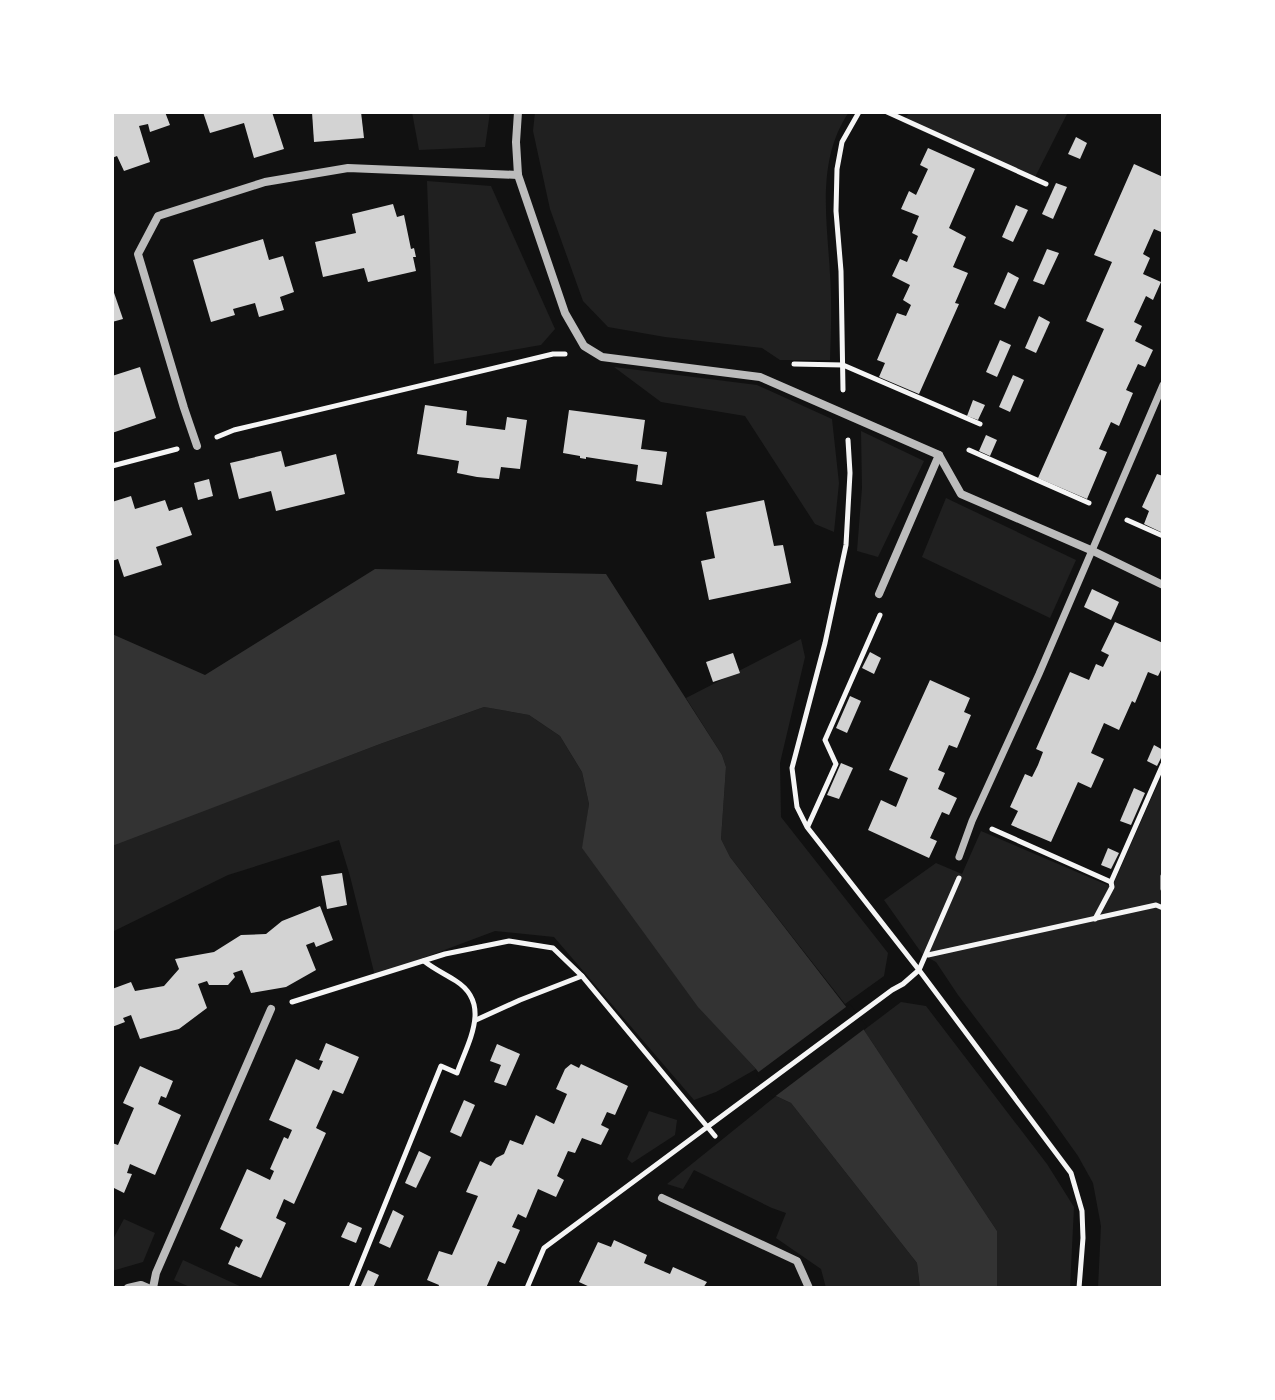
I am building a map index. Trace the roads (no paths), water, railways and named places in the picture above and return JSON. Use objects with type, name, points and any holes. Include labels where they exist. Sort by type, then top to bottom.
[{"type":"street","points":[[518,112],[518,175],[565,313],[584,346],[602,357],[760,377],[939,455],[961,494],[1163,585]]},
{"type":"street","points":[[197,446],[138,254],[158,216],[265,182],[348,168],[518,175]]},
{"type":"street","points":[[959,857],[1163,385]]},
{"type":"street","points":[[879,594],[939,455]]},
{"type":"street","points":[[128,1288],[141,1285],[151,1288],[271,1009]]},
{"type":"street","points":[[662,1198],[797,1261],[809,1288]]}]
